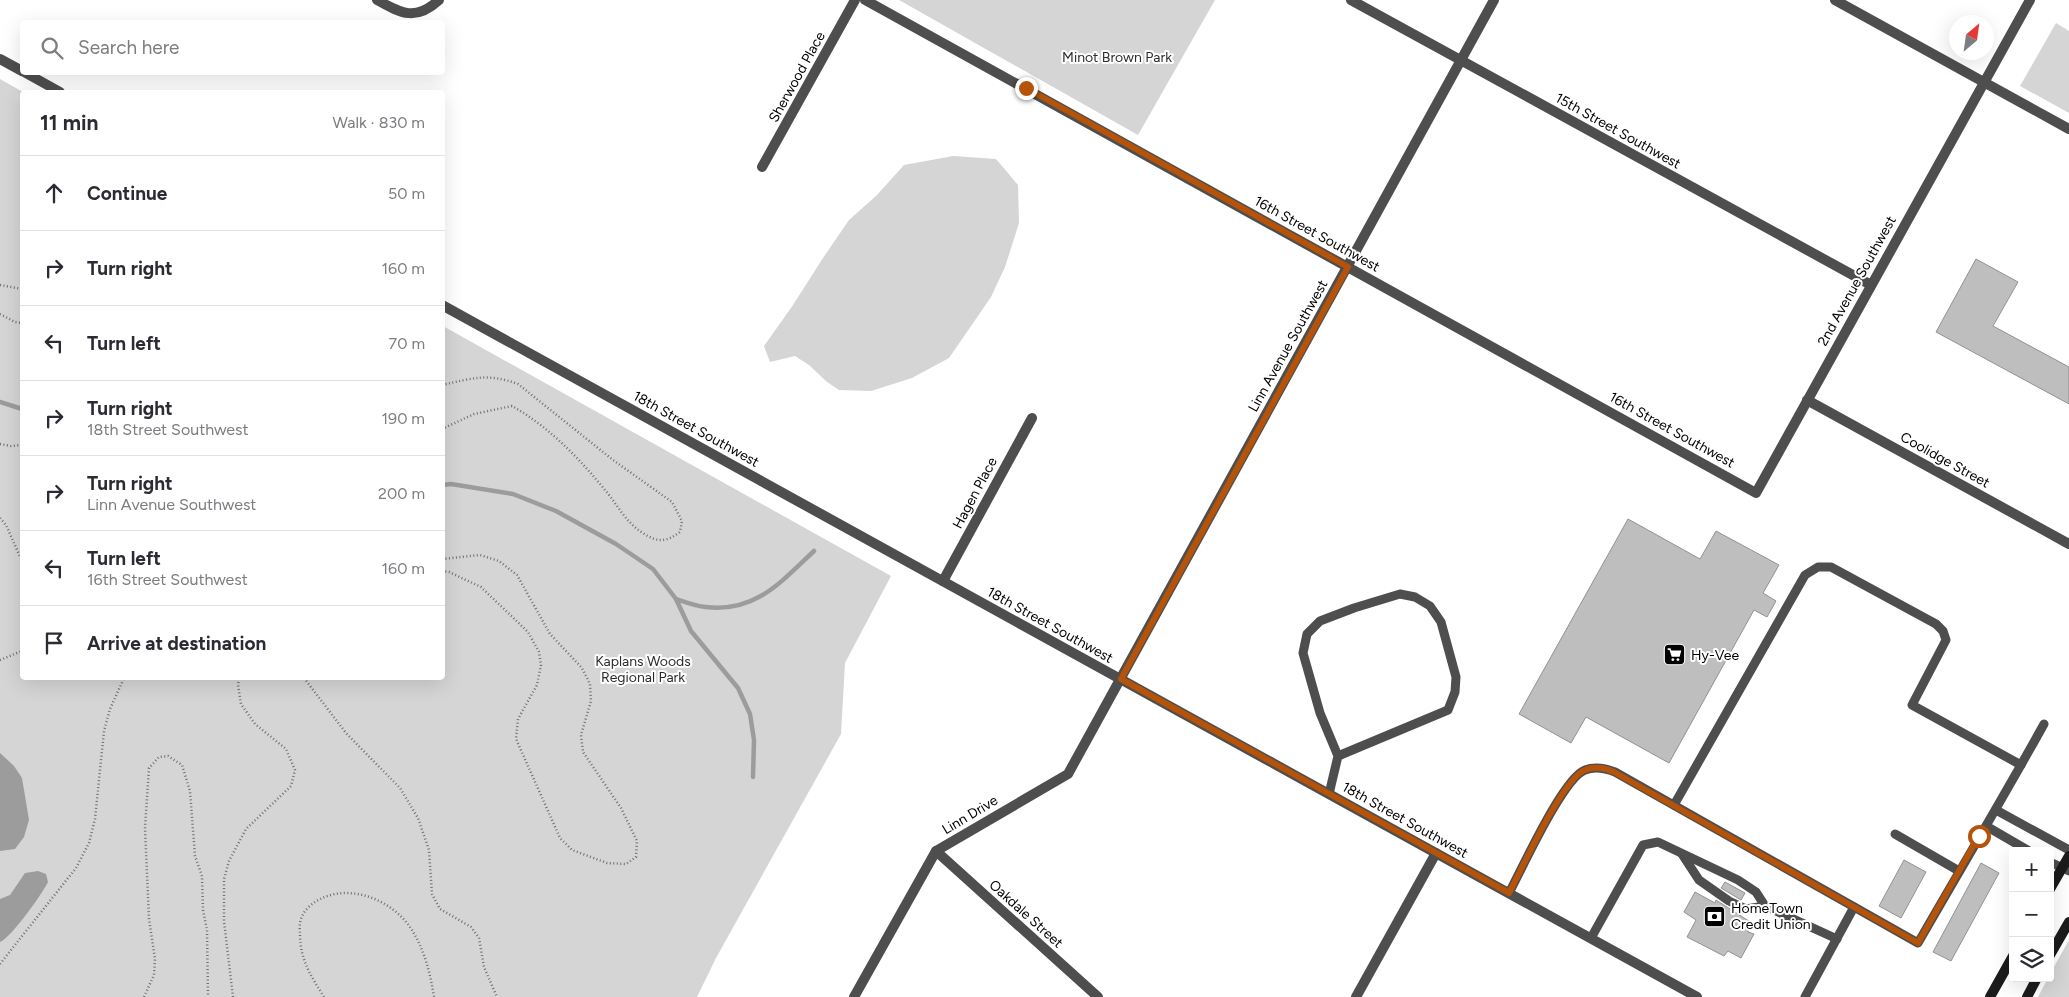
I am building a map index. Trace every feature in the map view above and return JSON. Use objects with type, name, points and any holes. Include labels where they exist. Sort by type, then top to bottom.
[{"type":"main road","points":[[2054,884],[2065,870],[2069,856]]},
{"type":"main road","points":[[2054,948],[2069,922]]},
{"type":"main road","points":[[1990,997],[2009,963]]},
{"type":"main road","points":[[2027,997],[2035,982]]},
{"type":"street","points":[[377,0],[404,13],[415,14],[430,8],[439,0]]},
{"type":"street","name":"Sherwood Place","points":[[762,167],[855,0]]},
{"type":"street","name":"16th Street Southwest","points":[[865,0],[1756,493]]},
{"type":"street","name":"15th Street Southwest","points":[[1351,0],[1871,285]]},
{"type":"street","name":"Linn Avenue Southwest","points":[[1121,679],[1494,0]]},
{"type":"street","points":[[1835,0],[2069,129]]},
{"type":"street","name":"2nd Avenue Southwest","points":[[1756,493],[2030,0]]},
{"type":"street","points":[[0,59],[20,70]]},
{"type":"street","points":[[29,75],[56,90]]},
{"type":"street","name":"18th Street Southwest","points":[[445,307],[1697,997]]},
{"type":"street","name":"Coolidge Street","points":[[1807,400],[2069,544]]},
{"type":"street","name":"Hagen Place","points":[[943,581],[1032,418]]},
{"type":"street","name":"Linn Drive","points":[[854,997],[936,851],[1068,774],[1121,679]]},
{"type":"street","name":"Oakdale Street","points":[[936,851],[1098,997]]},
{"type":"street","points":[[1356,997],[1436,853]]},
{"type":"lane","points":[[1674,805],[1805,575],[1818,567],[1831,567],[1936,624],[1943,631],[1946,640],[1912,705],[2021,765]]},
{"type":"lane","points":[[1329,794],[1338,756],[1320,713],[1303,653],[1307,634],[1320,621],[1400,594],[1415,598],[1430,606],[1441,622],[1456,678],[1455,692],[1448,710],[1338,756]]},
{"type":"lane","points":[[1509,893],[1565,788],[1583,770],[1603,768],[1614,772],[1674,805],[1918,943],[2044,724]]},
{"type":"lane","points":[[1996,810],[2069,850]]},
{"type":"lane","points":[[1986,826],[2023,847]]},
{"type":"lane","points":[[1894,834],[1959,870]]},
{"type":"lane","points":[[1591,938],[1643,845],[1658,842],[1738,880],[1756,892],[1765,906],[1836,939]]},
{"type":"lane","points":[[1682,854],[1699,880],[1729,901],[1746,909],[1765,906]]},
{"type":"lane","points":[[1805,997],[1854,907]]},
{"type":"path","points":[[0,285],[20,289]]},
{"type":"path","points":[[0,314],[20,323]]},
{"type":"path","points":[[445,384],[483,376],[501,378],[518,384],[612,460],[672,502],[682,521],[680,532],[669,541],[658,540],[642,533],[620,512],[606,490],[557,436],[535,419],[512,406],[474,414],[445,428]]},
{"type":"path","points":[[0,444],[20,445]]},
{"type":"path","points":[[0,518],[6,525],[20,556]]},
{"type":"path","points":[[445,559],[480,555],[499,560],[517,575],[550,634],[582,668],[590,684],[591,702],[581,735],[583,752],[621,808],[637,841],[636,857],[626,864],[607,863],[572,850],[560,838],[516,739],[518,719],[537,685],[541,665],[539,652],[528,632],[481,587],[445,571]]},
{"type":"path","points":[[0,660],[20,652]]},
{"type":"path","points":[[0,964],[76,868],[89,843],[95,819],[104,731],[110,709],[123,680]]},
{"type":"path","points":[[232,997],[224,921],[224,880],[229,861],[246,828],[290,786],[296,770],[286,749],[255,724],[241,704],[239,680]]},
{"type":"path","points":[[306,680],[346,733],[400,788],[418,818],[429,850],[432,894],[440,909],[471,927],[479,938],[484,967],[497,997]]},
{"type":"path","points":[[144,997],[154,975],[155,959],[149,919],[145,828],[149,768],[159,757],[168,756],[182,765],[190,791],[194,856],[202,876],[203,910],[207,930],[208,997]]},
{"type":"path","points":[[324,997],[306,970],[300,947],[301,919],[308,907],[324,896],[350,892],[382,902],[406,921],[418,940],[431,977],[434,997]]},
{"type":"green space","name":"Minot Brown Park","points":[[899,0],[1215,0],[1138,135]]},
{"type":"green space","points":[[2056,23],[2069,31],[2069,113],[2020,86]]},
{"type":"green space","name":"Kaplans Woods Regional Park","points":[[0,79],[20,90],[20,680],[445,680],[445,327],[891,576],[845,663],[841,734],[716,958],[697,997],[0,997]]},
{"type":"green space","points":[[953,156],[996,159],[1018,185],[1019,223],[1005,267],[991,297],[949,358],[912,378],[871,391],[839,390],[795,356],[770,362],[764,346],[849,220],[877,195],[904,165]]},
{"type":"green space","points":[[2069,940],[2069,997],[2038,997],[2046,982],[2054,982],[2054,967]]},
{"type":"shaded area","points":[[0,753],[14,766],[22,778],[29,820],[24,837],[15,849],[0,851]]},
{"type":"shaded area","points":[[38,871],[46,874],[48,882],[45,888],[18,925],[0,942],[0,899],[10,895],[25,873]]},
{"type":"building","points":[[1976,259],[2018,282],[1993,326],[2069,367],[2069,404],[1936,332]]},
{"type":"building","points":[[1628,519],[1700,559],[1716,531],[1779,565],[1763,593],[1776,601],[1767,617],[1754,610],[1669,763],[1586,717],[1571,743],[1519,714]]},
{"type":"building","points":[[1904,860],[1926,872],[1901,918],[1879,906]]},
{"type":"building","points":[[1981,863],[1999,873],[1951,961],[1933,952]]},
{"type":"building","points":[[1725,882],[1745,893],[1741,900],[1721,888]]},
{"type":"building","name":"HomeTown Credit Union","points":[[1695,892],[1715,903],[1716,900],[1752,923],[1748,932],[1754,934],[1741,958],[1728,951],[1724,956],[1687,937],[1696,920],[1684,912]]},
{"type":"waterway","points":[[0,402],[20,408]]},
{"type":"waterway","points":[[445,485],[513,494],[556,511],[616,544],[653,569],[676,599],[691,631],[738,688],[750,714],[754,740],[753,777]]},
{"type":"waterway","points":[[676,599],[706,607],[723,608],[739,605],[766,593],[790,574],[814,551]]},
{"type":"place","name":"Hy-Vee","points":[[1675,655]]},
{"type":"place","name":"HomeTown Credit Union","points":[[1715,916]]},
{"type":"route","points":[[1026,88],[1348,267],[1121,679],[1509,893],[1565,788],[1583,770],[1593,768],[1603,768],[1614,772],[1687,811],[1918,943],[1979,836]]}]
